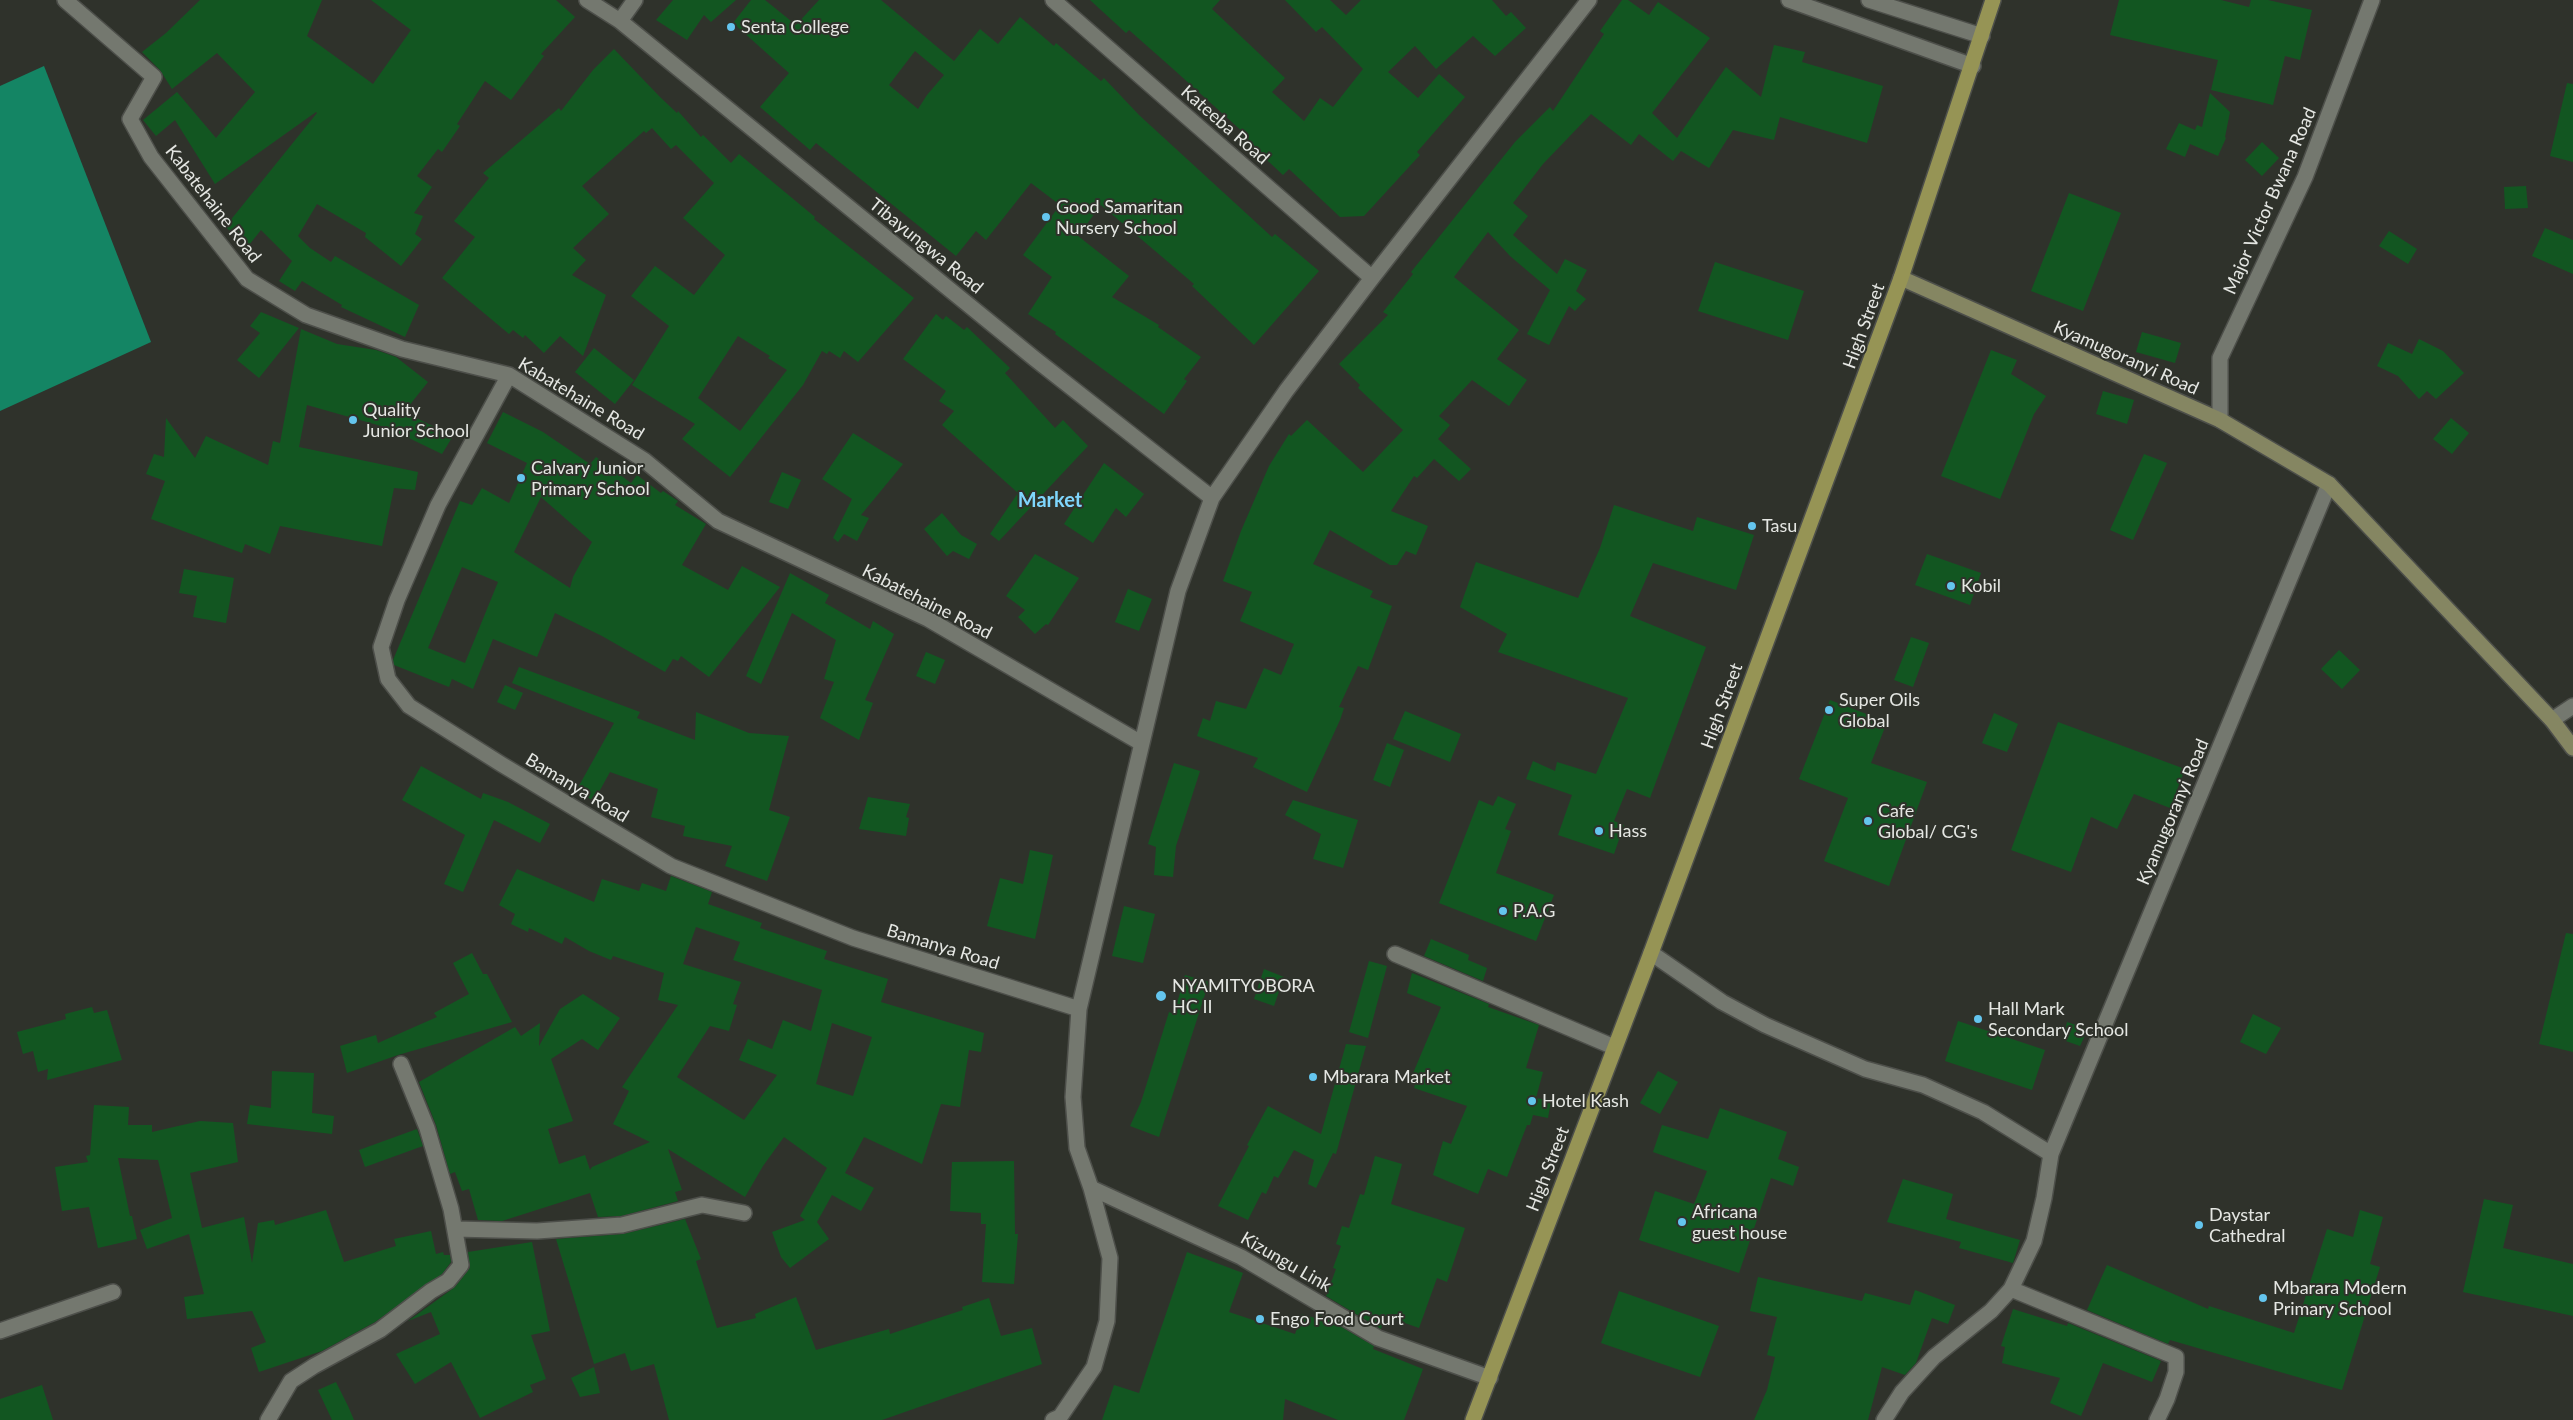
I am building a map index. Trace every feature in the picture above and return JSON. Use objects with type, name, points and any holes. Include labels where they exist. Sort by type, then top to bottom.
[{"type":"main road","name":"High Street","points":[[1474,1420],[1902,278],[1974,66],[1993,0]]},
{"type":"street","name":"Kabatehaine Road","points":[[65,0],[154,77],[130,119],[151,157],[247,279],[306,315],[402,349],[509,375],[644,460],[718,521],[928,620],[1141,743]]},
{"type":"street","name":"Tibayungwa Road","points":[[587,0],[620,21],[1035,359],[1212,498]]},
{"type":"street","points":[[620,21],[635,0]]},
{"type":"street","name":"Kateeba Road","points":[[1053,0],[1372,278]]},
{"type":"street","points":[[1057,1419],[1094,1366],[1107,1322],[1110,1258],[1091,1188],[1077,1148],[1073,1097],[1079,1009],[1178,591],[1212,498],[1286,391],[1589,0]]},
{"type":"street","points":[[1789,0],[1974,66]]},
{"type":"street","points":[[1870,0],[1982,36]]},
{"type":"street","name":"Major Victor Bwana Road","points":[[2220,420],[2220,358],[2305,177],[2372,0]]},
{"type":"street","name":"Kyamugoranyi Road","points":[[1902,278],[2220,420],[2329,484],[2552,720],[2573,748]]},
{"type":"street","name":"Bamanya Road","points":[[509,375],[438,505],[396,600],[381,647],[388,679],[409,706],[671,866],[852,938],[1079,1009]]},
{"type":"street","name":"Kyamugoranyi Road","points":[[1884,1420],[1902,1392],[1934,1356],[1991,1311],[2011,1289],[2034,1241],[2044,1198],[2051,1154],[2329,484]]},
{"type":"street","points":[[2552,720],[2573,706]]},
{"type":"street","points":[[1650,953],[1722,1002],[1765,1025],[1865,1069],[1924,1085],[1983,1112],[2051,1154]]},
{"type":"street","points":[[1395,954],[1614,1047]]},
{"type":"street","points":[[268,1420],[291,1382],[314,1366],[380,1330],[431,1291],[448,1281],[460,1265],[455,1229],[427,1128],[401,1064]]},
{"type":"street","name":"Kizungu Link","points":[[1091,1188],[1241,1257],[1378,1338],[1490,1378]]},
{"type":"street","points":[[455,1229],[537,1231],[622,1225],[675,1210],[702,1206],[744,1213]]},
{"type":"street","points":[[2011,1289],[2176,1357],[2176,1372],[2167,1399],[2157,1420]]},
{"type":"street","points":[[0,1331],[113,1292]]},
{"type":"shaded area","points":[[44,66],[151,342],[0,411],[0,86]]},
{"type":"building","points":[[200,0],[322,0],[307,36],[373,84],[411,30],[371,0],[556,0],[575,17],[541,54],[544,56],[511,100],[485,81],[457,124],[460,126],[442,152],[438,149],[417,176],[432,187],[414,213],[423,216],[415,234],[422,239],[401,266],[365,237],[366,233],[317,204],[298,236],[310,248],[331,262],[335,256],[419,305],[405,337],[341,307],[342,305],[302,281],[295,291],[279,281],[292,261],[261,230],[249,245],[225,227],[316,112],[215,184],[175,120],[156,136],[143,120],[177,92],[216,138],[255,92],[217,53],[172,89],[160,70],[142,52],[166,33]]},
{"type":"building","points":[[673,0],[736,0],[711,22],[704,15],[687,40],[656,20]]},
{"type":"building","points":[[751,0],[765,0],[796,25],[819,0],[881,0],[954,61],[980,29],[998,44],[1020,17],[1054,46],[1056,43],[1101,81],[1104,78],[1139,115],[1272,237],[1275,234],[1319,271],[1254,345],[1192,286],[1194,284],[1101,205],[1078,236],[1129,276],[1112,297],[1159,325],[1158,327],[1201,357],[1184,379],[1187,381],[1164,414],[1055,334],[1056,332],[1028,314],[1052,277],[1023,255],[1060,205],[1031,183],[986,240],[976,231],[956,256],[816,143],[810,150],[760,107],[789,73],[733,23]],"holes":[[[915,51],[944,75],[918,109],[889,85]]]},
{"type":"building","points":[[1090,0],[1220,0],[1212,9],[1285,78],[1272,92],[1304,121],[1320,98],[1333,107],[1363,69],[1322,27],[1316,32],[1285,0],[1330,0],[1346,15],[1361,0],[1492,0],[1506,16],[1511,12],[1526,28],[1495,56],[1473,36],[1436,69],[1415,46],[1388,72],[1418,98],[1439,74],[1465,97],[1417,152],[1420,155],[1364,216],[1340,217],[1289,169],[1283,175],[1241,136],[1244,133],[1129,30],[1126,33]]},
{"type":"building","points":[[1622,0],[1628,0],[1649,15],[1658,2],[1710,38],[1652,113],[1677,138],[1726,67],[1761,97],[1774,45],[1805,52],[1802,62],[1883,86],[1867,143],[1780,117],[1774,140],[1733,130],[1709,168],[1681,151],[1673,161],[1639,134],[1631,145],[1591,114],[1543,164],[1513,203],[1528,216],[1513,235],[1557,274],[1565,259],[1587,270],[1576,291],[1586,299],[1575,311],[1569,306],[1549,345],[1527,334],[1550,290],[1510,256],[1488,232],[1454,277],[1519,330],[1497,359],[1527,380],[1509,406],[1472,380],[1439,416],[1450,425],[1438,439],[1471,469],[1459,481],[1434,459],[1417,478],[1414,476],[1391,511],[1428,526],[1416,555],[1406,551],[1397,565],[1390,565],[1330,530],[1313,564],[1373,591],[1370,597],[1392,606],[1368,670],[1358,666],[1339,707],[1344,708],[1340,720],[1307,792],[1253,767],[1258,758],[1197,736],[1203,718],[1210,721],[1216,701],[1246,709],[1264,668],[1281,675],[1294,644],[1240,621],[1252,592],[1223,581],[1241,531],[1269,466],[1289,434],[1291,436],[1307,420],[1363,472],[1403,430],[1358,388],[1360,385],[1339,364],[1388,315],[1383,312],[1413,274],[1411,272],[1515,142],[1550,107],[1553,111],[1604,34],[1600,31]]},
{"type":"building","points":[[2119,0],[2221,0],[2249,7],[2251,0],[2268,0],[2312,10],[2300,60],[2285,56],[2273,105],[2211,90],[2218,60],[2110,35]]},
{"type":"building","points":[[614,49],[660,97],[677,113],[678,111],[701,137],[703,135],[731,163],[739,154],[815,217],[814,219],[914,298],[858,362],[844,351],[840,358],[829,351],[827,354],[822,351],[803,385],[730,477],[682,439],[695,424],[632,385],[669,326],[631,296],[655,266],[694,295],[725,255],[683,218],[714,183],[676,145],[671,149],[652,128],[646,133],[644,131],[582,186],[609,214],[573,248],[586,260],[572,275],[606,295],[583,356],[560,336],[544,353],[525,335],[523,338],[513,330],[509,334],[442,278],[475,237],[454,221],[489,178],[483,173],[559,108],[561,111],[593,70]],"holes":[[[738,336],[770,356],[768,358],[787,370],[740,431],[698,398]]]},
{"type":"building","points":[[2567,83],[2573,84],[2573,162],[2550,156]]},
{"type":"building","points":[[2210,93],[2230,112],[2226,138],[2218,156],[2190,144],[2185,157],[2166,149],[2179,123],[2195,130],[2197,125],[2202,127]]},
{"type":"building","points":[[2262,142],[2279,158],[2262,176],[2245,160]]},
{"type":"building","points":[[2526,186],[2528,208],[2505,209],[2504,187]]},
{"type":"building","points":[[2069,193],[2121,213],[2083,311],[2031,291]]},
{"type":"building","points":[[2545,228],[2573,240],[2573,274],[2532,256]]},
{"type":"building","points":[[2389,231],[2417,249],[2408,264],[2379,246]]},
{"type":"building","points":[[1715,262],[1804,291],[1788,340],[1698,311]]},
{"type":"building","points":[[261,312],[299,328],[259,378],[237,360],[260,333],[250,326]]},
{"type":"building","points":[[936,314],[943,320],[946,316],[964,330],[967,327],[1010,368],[1005,373],[1055,428],[1063,420],[1088,446],[999,541],[990,534],[1018,493],[942,425],[954,411],[939,401],[946,391],[903,359]]},
{"type":"building","points":[[301,329],[337,344],[376,350],[396,357],[428,382],[404,412],[453,436],[442,454],[388,428],[307,405],[299,447],[418,472],[415,490],[394,488],[382,546],[280,526],[270,554],[245,544],[242,553],[151,519],[165,481],[146,474],[154,454],[164,457],[166,418],[195,458],[206,436],[268,465],[273,441],[280,443]]},
{"type":"building","points":[[2142,332],[2181,343],[2175,363],[2136,352]]},
{"type":"building","points":[[2419,339],[2443,351],[2464,373],[2436,399],[2427,391],[2419,399],[2398,376],[2377,366],[2388,343],[2412,354]]},
{"type":"building","points":[[594,348],[634,380],[615,404],[575,372]]},
{"type":"building","points":[[1991,350],[2017,360],[2011,374],[2046,396],[2034,414],[2000,499],[1941,476]]},
{"type":"building","points":[[2103,391],[2134,400],[2127,424],[2096,414]]},
{"type":"building","points":[[503,412],[543,432],[590,464],[596,457],[631,483],[637,475],[661,493],[663,491],[678,501],[675,505],[706,524],[682,565],[728,590],[742,566],[780,587],[709,677],[681,656],[678,661],[673,659],[665,672],[602,636],[555,613],[537,657],[493,639],[473,689],[452,679],[449,687],[394,665],[393,660],[460,501],[472,505],[482,488],[509,503],[527,463],[487,443]],"holes":[[[541,497],[592,542],[573,577],[570,588],[514,552]],[[462,567],[498,582],[465,663],[428,648]]]},
{"type":"building","points":[[2451,418],[2469,433],[2452,454],[2433,439]]},
{"type":"building","points":[[853,433],[903,464],[861,515],[869,518],[857,541],[844,534],[838,542],[833,538],[852,499],[822,479]]},
{"type":"building","points":[[2144,454],[2167,463],[2133,540],[2110,530]]},
{"type":"building","points":[[1104,463],[1144,494],[1126,517],[1116,508],[1093,543],[1064,524]]},
{"type":"building","points":[[782,472],[801,480],[788,509],[769,502]]},
{"type":"building","points":[[1614,505],[1693,531],[1697,517],[1754,535],[1736,590],[1653,563],[1630,616],[1706,647],[1650,798],[1627,789],[1614,821],[1624,825],[1614,854],[1558,835],[1572,795],[1526,779],[1533,761],[1555,771],[1557,762],[1596,774],[1628,698],[1498,652],[1507,634],[1460,607],[1476,562],[1578,598],[1600,548]]},
{"type":"building","points":[[942,513],[961,535],[977,544],[969,559],[953,551],[947,556],[924,529]]},
{"type":"building","points":[[1035,554],[1079,578],[1048,625],[1046,624],[1035,634],[1018,617],[1025,610],[1006,596]]},
{"type":"building","points":[[1927,554],[1981,573],[1970,605],[1915,585]]},
{"type":"building","points":[[184,569],[234,578],[226,623],[193,617],[197,596],[179,593]]},
{"type":"building","points":[[790,573],[829,595],[825,603],[870,629],[873,621],[894,634],[865,700],[873,703],[859,740],[820,718],[834,682],[824,679],[836,640],[792,613],[761,684],[746,676]]},
{"type":"building","points":[[1128,589],[1152,599],[1139,631],[1115,622]]},
{"type":"building","points":[[1911,637],[1929,643],[1913,687],[1894,680]]},
{"type":"building","points":[[2339,650],[2360,670],[2342,689],[2321,669]]},
{"type":"building","points":[[926,652],[945,660],[935,684],[916,676]]},
{"type":"building","points":[[519,667],[640,712],[637,718],[695,740],[696,712],[749,733],[789,736],[769,810],[790,817],[767,881],[725,866],[732,846],[683,836],[685,826],[651,817],[658,789],[610,772],[594,801],[576,791],[614,723],[512,683]]},
{"type":"building","points":[[505,685],[523,693],[515,710],[497,702]]},
{"type":"building","points":[[1830,700],[1887,722],[1871,763],[1927,782],[1889,886],[1824,861],[1848,798],[1799,779]]},
{"type":"building","points":[[1405,711],[1461,734],[1450,762],[1393,739]]},
{"type":"building","points":[[1994,713],[2018,724],[2007,752],[1982,743]]},
{"type":"building","points":[[2058,722],[2185,769],[2170,808],[2134,794],[2117,829],[2091,817],[2071,872],[2011,850]]},
{"type":"building","points":[[1387,743],[1404,750],[1390,787],[1373,780]]},
{"type":"building","points":[[1174,763],[1200,771],[1176,846],[1173,877],[1154,875],[1156,847],[1148,844]]},
{"type":"building","points":[[421,766],[481,799],[483,793],[508,802],[550,824],[540,843],[494,820],[463,892],[444,884],[465,835],[402,800]]},
{"type":"building","points":[[1498,796],[1516,804],[1505,829],[1511,831],[1496,873],[1554,895],[1536,941],[1439,903],[1479,800],[1493,806]]},
{"type":"building","points":[[868,797],[910,804],[906,817],[909,818],[906,836],[859,829]]},
{"type":"building","points":[[1293,800],[1358,820],[1343,868],[1313,859],[1321,834],[1285,815]]},
{"type":"building","points":[[1030,850],[1053,855],[1035,939],[987,926],[1000,878],[1023,884]]},
{"type":"building","points":[[517,869],[594,902],[602,879],[639,891],[642,883],[666,891],[671,876],[712,892],[708,904],[762,923],[760,928],[827,951],[824,959],[888,979],[881,1002],[984,1033],[981,1052],[969,1050],[960,1107],[941,1104],[922,1164],[864,1137],[845,1173],[874,1188],[861,1211],[832,1195],[817,1222],[829,1239],[790,1268],[781,1257],[772,1232],[805,1220],[800,1216],[827,1168],[784,1137],[763,1166],[745,1197],[668,1149],[682,1190],[675,1192],[678,1201],[621,1216],[598,1217],[590,1193],[502,1221],[478,1220],[469,1189],[462,1191],[455,1172],[450,1174],[436,1125],[419,1082],[515,1027],[521,1036],[540,1023],[539,1046],[560,1009],[583,994],[620,1018],[598,1050],[582,1039],[551,1059],[573,1121],[548,1129],[559,1164],[585,1155],[590,1170],[592,1167],[650,1142],[613,1124],[629,1091],[622,1087],[678,1005],[658,1000],[664,973],[613,956],[611,960],[589,951],[565,937],[562,944],[529,928],[528,932],[511,924],[515,914],[499,905]],"holes":[[[696,927],[740,942],[733,960],[822,990],[811,1031],[783,1020],[772,1049],[748,1039],[739,1060],[777,1075],[744,1120],[677,1077],[710,1026],[729,1031],[737,1005],[733,1004],[741,982],[683,964]],[[832,1023],[872,1037],[853,1096],[816,1084]]]},
{"type":"building","points":[[1124,906],[1155,914],[1143,963],[1112,956]]},
{"type":"building","points":[[2566,933],[2573,934],[2573,1052],[2539,1044]]},
{"type":"building","points":[[1431,939],[1469,955],[1468,960],[1487,968],[1483,981],[1424,956]]},
{"type":"building","points":[[472,953],[483,974],[487,974],[512,1022],[398,1055],[347,1073],[340,1046],[376,1035],[378,1043],[437,1017],[434,1013],[469,994],[453,963]]},
{"type":"building","points":[[1369,961],[1387,966],[1368,1038],[1349,1032]]},
{"type":"building","points":[[1264,969],[1284,977],[1274,1006],[1254,999]]},
{"type":"building","points":[[1412,973],[1489,1004],[1488,1007],[1539,1025],[1526,1068],[1543,1072],[1536,1098],[1551,1101],[1548,1118],[1533,1115],[1530,1125],[1527,1125],[1507,1177],[1488,1169],[1478,1194],[1433,1175],[1443,1141],[1451,1144],[1467,1106],[1414,1088],[1416,1081],[1411,1078],[1441,1007],[1407,993]]},
{"type":"building","points":[[1185,975],[1209,982],[1159,1137],[1130,1126],[1141,1102],[1169,1012],[1174,1014]]},
{"type":"building","points":[[92,1007],[94,1013],[107,1010],[122,1060],[47,1080],[48,1069],[38,1072],[33,1051],[23,1054],[17,1032],[66,1019],[65,1014]]},
{"type":"building","points":[[2253,1014],[2281,1028],[2266,1054],[2240,1042]]},
{"type":"building","points":[[1958,1021],[2045,1050],[2032,1090],[1945,1061]]},
{"type":"building","points":[[2067,1022],[2088,1029],[2080,1046],[2063,1040]]},
{"type":"building","points":[[1346,1044],[1366,1046],[1336,1154],[1333,1153],[1316,1188],[1308,1184],[1314,1160],[1294,1150],[1278,1178],[1274,1176],[1266,1194],[1262,1192],[1248,1220],[1218,1206],[1268,1106],[1321,1134]]},
{"type":"building","points":[[272,1071],[314,1073],[312,1113],[334,1116],[332,1134],[247,1124],[250,1105],[271,1108]]},
{"type":"building","points":[[1658,1071],[1678,1082],[1660,1114],[1640,1103]]},
{"type":"building","points":[[94,1105],[129,1107],[128,1125],[152,1125],[152,1132],[200,1121],[233,1123],[238,1162],[190,1173],[202,1228],[244,1217],[252,1263],[258,1223],[274,1220],[275,1225],[326,1210],[344,1262],[396,1246],[394,1239],[431,1231],[436,1254],[443,1252],[444,1255],[450,1255],[451,1262],[442,1274],[375,1322],[322,1351],[259,1372],[251,1348],[266,1342],[252,1311],[187,1319],[184,1297],[204,1294],[189,1234],[147,1249],[140,1230],[172,1218],[158,1160],[118,1158],[130,1216],[132,1216],[137,1239],[98,1248],[89,1207],[62,1211],[55,1167],[88,1162],[86,1156],[90,1155]]},
{"type":"building","points":[[1720,1108],[1787,1132],[1778,1159],[1799,1167],[1793,1186],[1771,1178],[1739,1273],[1639,1240],[1655,1191],[1694,1204],[1707,1171],[1653,1152],[1662,1125],[1708,1139]]},
{"type":"building","points":[[417,1129],[423,1146],[365,1167],[359,1150]]},
{"type":"building","points":[[1375,1156],[1402,1164],[1391,1204],[1465,1228],[1447,1282],[1437,1278],[1419,1328],[1385,1316],[1381,1329],[1326,1296],[1336,1269],[1333,1268],[1341,1246],[1336,1244],[1342,1226],[1349,1228],[1360,1194],[1364,1195]]},
{"type":"building","points":[[1014,1161],[1015,1234],[1018,1234],[1014,1284],[982,1282],[986,1224],[981,1224],[981,1213],[950,1211],[952,1162]]},
{"type":"building","points":[[1903,1179],[1953,1194],[1946,1219],[2020,1240],[2013,1263],[1959,1248],[1961,1242],[1887,1222]]},
{"type":"building","points":[[2484,1199],[2513,1205],[2503,1248],[2573,1264],[2573,1316],[2463,1292]]},
{"type":"building","points":[[2360,1210],[2383,1217],[2370,1264],[2380,1267],[2342,1390],[2170,1340],[2168,1344],[2087,1310],[2107,1265],[2208,1309],[2209,1306],[2294,1333],[2327,1229],[2353,1237]]},
{"type":"building","points":[[685,1219],[701,1259],[696,1261],[717,1328],[756,1318],[755,1314],[796,1297],[816,1350],[889,1329],[890,1334],[963,1310],[962,1307],[989,1298],[1001,1336],[1032,1328],[1042,1364],[882,1420],[669,1420],[654,1364],[631,1371],[625,1353],[594,1364],[556,1239],[623,1234]]},
{"type":"building","points":[[532,1242],[550,1331],[531,1335],[546,1379],[530,1385],[533,1392],[480,1418],[451,1362],[415,1384],[396,1354],[440,1334],[431,1312],[408,1321],[455,1287],[470,1268],[468,1252]]},
{"type":"building","points":[[1187,1252],[1243,1273],[1229,1312],[1295,1334],[1302,1314],[1318,1319],[1319,1314],[1374,1346],[1373,1349],[1423,1369],[1404,1420],[1338,1420],[1285,1399],[1283,1420],[1102,1420],[1114,1385],[1139,1393]]},
{"type":"building","points":[[1758,1277],[1862,1301],[1865,1293],[1910,1305],[1915,1290],[1955,1305],[1948,1324],[1932,1318],[1916,1363],[1905,1375],[1882,1367],[1868,1420],[1754,1420],[1767,1390],[1775,1357],[1767,1355],[1777,1317],[1750,1311]]},
{"type":"building","points":[[1619,1291],[1719,1326],[1700,1377],[1601,1343]]},
{"type":"building","points":[[2013,1309],[2067,1326],[2068,1323],[2161,1361],[2152,1382],[2103,1363],[2081,1416],[2050,1403],[2060,1378],[2002,1363],[2005,1347],[2001,1346]]},
{"type":"building","points":[[594,1367],[600,1393],[580,1397],[571,1378]]},
{"type":"building","points":[[336,1382],[354,1420],[332,1420],[318,1390]]},
{"type":"building","points":[[42,1385],[53,1420],[0,1420],[0,1399]]},
{"type":"place","name":"Senta College","points":[[731,27]]},
{"type":"place","name":"Good Samaritan Nursery School","points":[[1046,217]]},
{"type":"place","name":"Quality Junior School","points":[[353,420]]},
{"type":"place","name":"Calvary Junior Primary School","points":[[521,478]]},
{"type":"place","name":"Tasu","points":[[1752,526]]},
{"type":"place","name":"Kobil","points":[[1951,586]]},
{"type":"place","name":"Super Oils Global","points":[[1829,710]]},
{"type":"place","name":"Cafe Global/ CG's","points":[[1868,821]]},
{"type":"place","name":"Hass","points":[[1599,831]]},
{"type":"place","name":"P.A.G","points":[[1503,911]]},
{"type":"place","name":"NYAMITYOBORA HC II","points":[[1161,996]]},
{"type":"place","name":"Hall Mark Secondary School","points":[[1978,1019]]},
{"type":"place","name":"Mbarara Market","points":[[1313,1077]]},
{"type":"place","name":"Hotel Kash","points":[[1532,1101]]},
{"type":"place","name":"Africana guest house","points":[[1682,1222]]},
{"type":"place","name":"Daystar Cathedral","points":[[2199,1225]]},
{"type":"place","name":"Mbarara Modern Primary School","points":[[2263,1298]]},
{"type":"place","name":"Engo Food Court","points":[[1260,1319]]},
{"type":"district","name":"Market","points":[[1050,501]]}]
